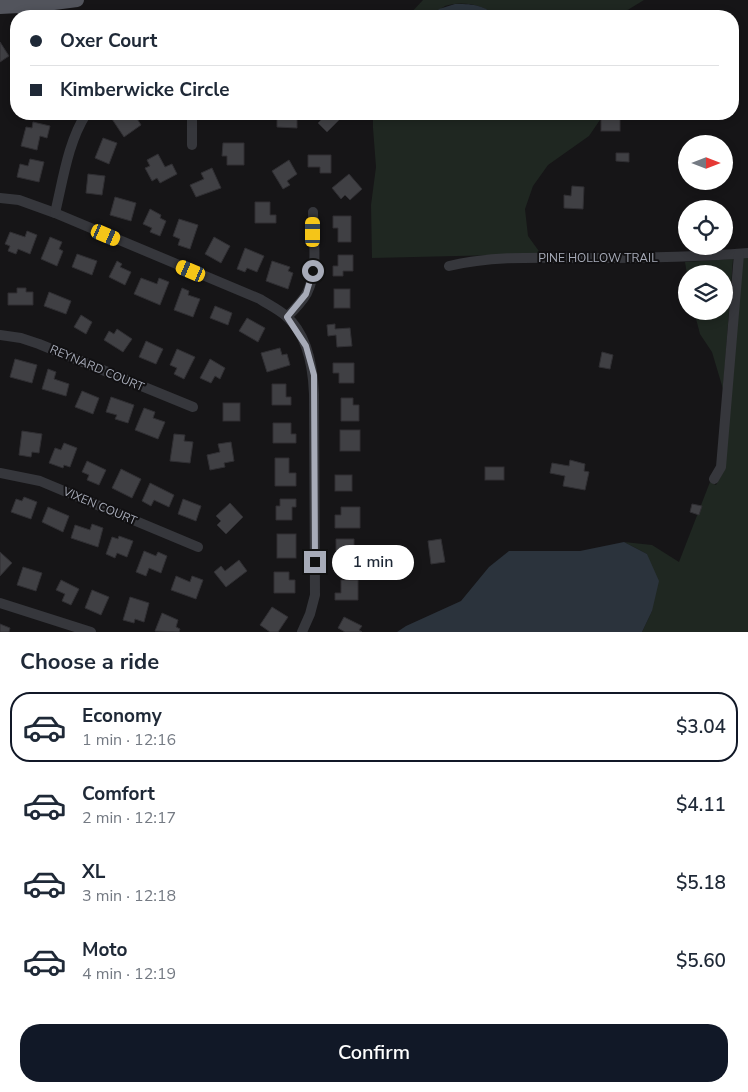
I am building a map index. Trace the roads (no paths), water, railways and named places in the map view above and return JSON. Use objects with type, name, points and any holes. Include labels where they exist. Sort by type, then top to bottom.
[{"type":"main road","points":[[0,7],[77,0]]},
{"type":"street","points":[[55,213],[72,147],[82,120]]},
{"type":"street","points":[[192,120],[192,145]]},
{"type":"street","points":[[0,198],[19,200],[55,213],[260,300],[287,317],[298,332],[308,352],[314,375],[315,595],[310,614],[302,632]]},
{"type":"street","points":[[287,317],[306,294],[313,271],[313,212]]},
{"type":"street","points":[[714,479],[721,467],[743,254]]},
{"type":"street","name":"PINE HOLLOW TRAIL","points":[[449,266],[473,261],[564,258],[674,258],[743,254]]},
{"type":"street","name":"REYNARD COURT","points":[[0,335],[21,338],[39,344],[192,408]]},
{"type":"street","name":"VIXEN COURT","points":[[0,473],[40,481],[198,547]]},
{"type":"street","points":[[0,603],[91,632]]}]
